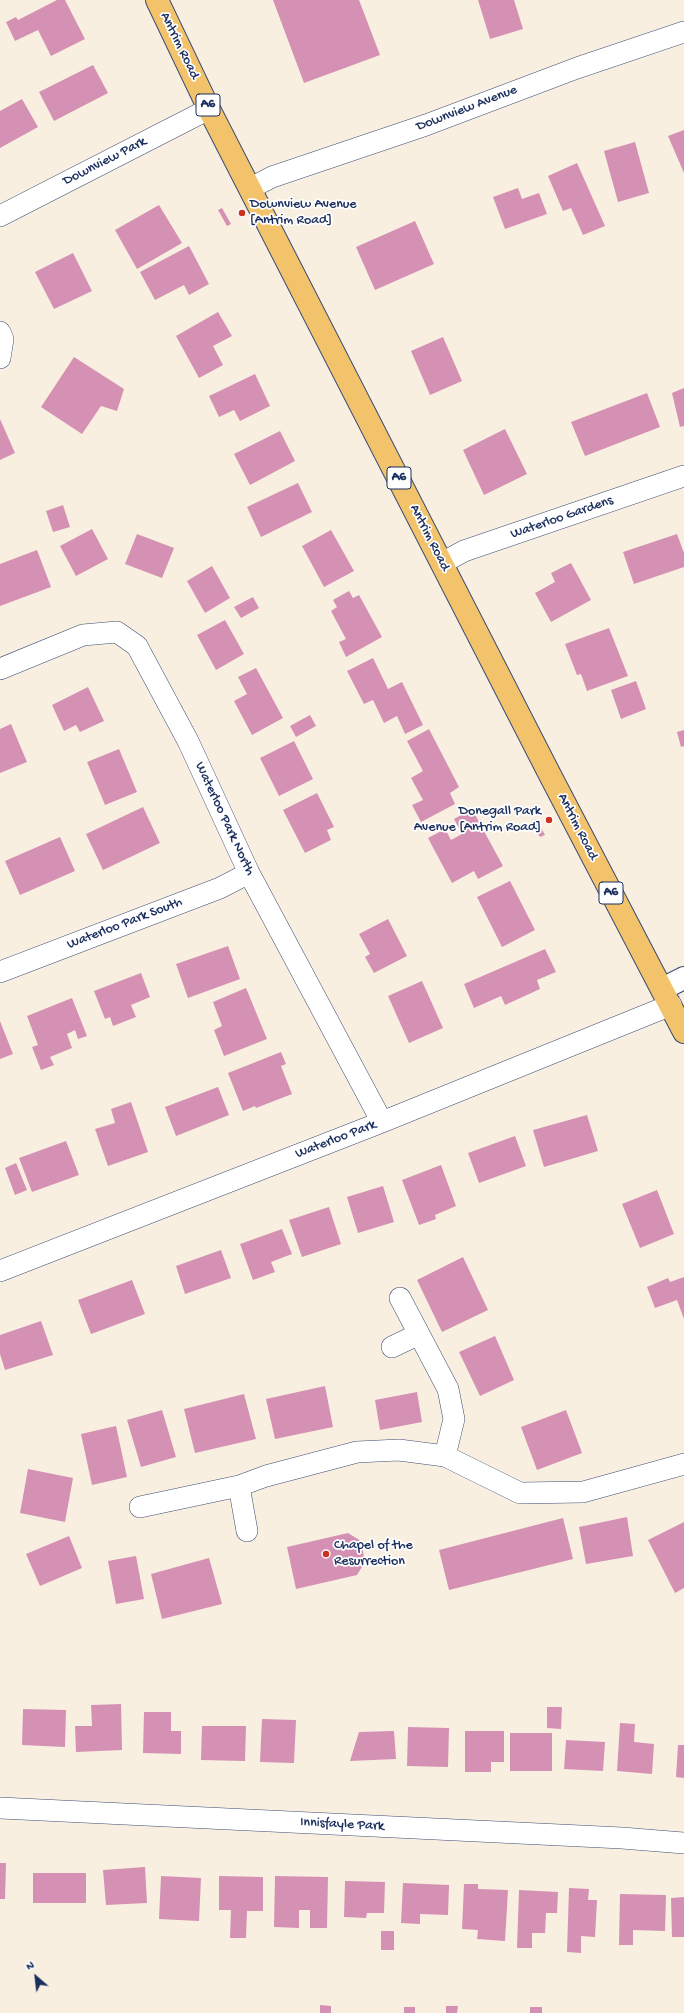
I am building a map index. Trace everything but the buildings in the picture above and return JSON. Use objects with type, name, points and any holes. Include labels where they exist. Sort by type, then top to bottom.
[{"type":"main road","name":"Antrim Road","points":[[157,0],[210,109],[252,188],[442,563],[684,1032]]},
{"type":"street","name":"Downview Avenue","points":[[252,188],[272,176],[426,125],[577,68],[684,32]]},
{"type":"street","name":"Downview Park","points":[[0,216],[210,109]]},
{"type":"street","points":[[0,332],[3,339],[0,358]]},
{"type":"street","name":"Waterloo Gardens","points":[[442,563],[464,551],[684,476]]},
{"type":"street","name":"Waterloo Park North","points":[[0,669],[83,635],[117,632],[137,646],[188,741],[249,873],[382,1122]]},
{"type":"street","name":"Waterloo Park South","points":[[0,972],[220,888],[249,873]]},
{"type":"street","points":[[666,997],[684,978]]},
{"type":"street","name":"Waterloo Park","points":[[0,1271],[382,1122],[666,997]]},
{"type":"street","points":[[400,1298],[448,1389],[454,1419],[445,1456]]},
{"type":"street","points":[[392,1346],[419,1334]]},
{"type":"street","points":[[140,1507],[239,1486],[266,1476],[356,1452],[399,1450],[445,1456],[520,1493],[583,1492],[684,1464]]},
{"type":"street","points":[[239,1486],[247,1531]]},
{"type":"street","name":"Innisfayle Park","points":[[0,1808],[684,1842]]},
{"type":"place","name":"Downview Avenue [Antrim Road]","points":[[242,213]]},
{"type":"place","name":"Donegall Park Avenue [Antrim Road]","points":[[549,820]]},
{"type":"place","name":"Chapel of the Resurrection","points":[[326,1554]]}]
